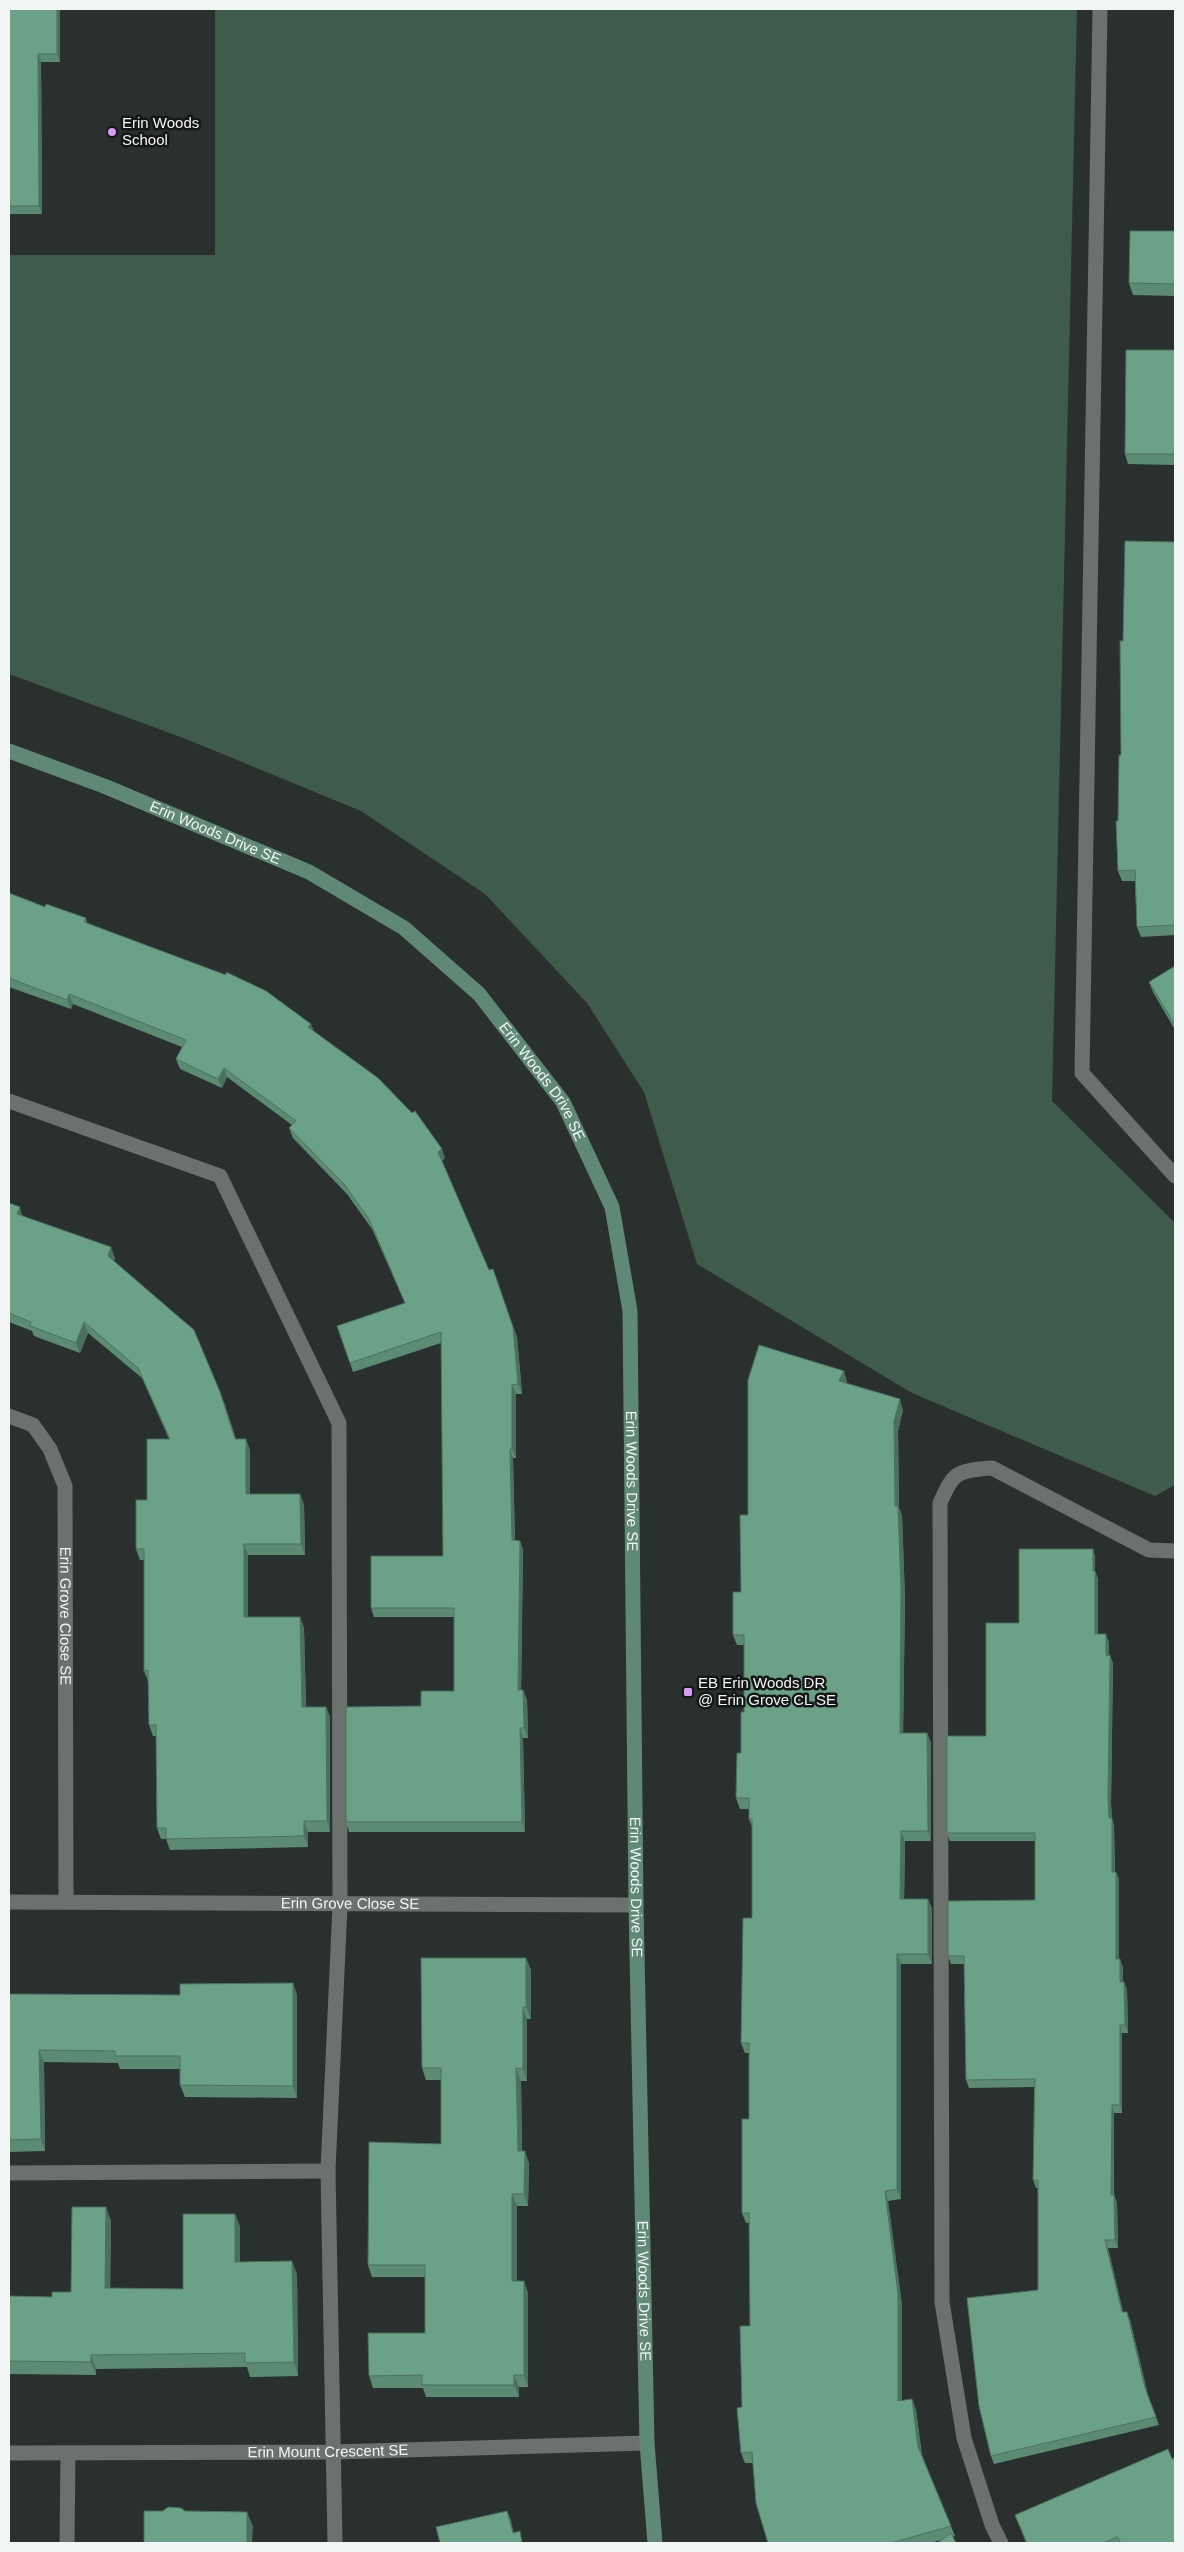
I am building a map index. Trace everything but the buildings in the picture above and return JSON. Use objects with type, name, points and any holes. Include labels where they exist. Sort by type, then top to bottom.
[{"type":"street","points":[[1100,9],[1082,1073],[1175,1176]]},
{"type":"street","name":"Erin Woods Drive SE","points":[[9,752],[104,786],[309,872],[404,928],[480,994],[563,1102],[612,1208],[630,1311],[636,1905],[647,2443],[655,2543]]},
{"type":"street","points":[[9,1101],[220,1176],[339,1423],[340,1905],[328,2171],[335,2543]]},
{"type":"street","name":"Erin Grove Close SE","points":[[9,1416],[33,1425],[50,1449],[65,1486],[66,1902]]},
{"type":"street","points":[[1001,2543],[992,2525],[964,2438],[942,2302],[940,1504],[950,1480],[966,1470],[992,1468],[1149,1550],[1175,1551]]},
{"type":"street","name":"Erin Grove Close SE","points":[[9,1902],[636,1905]]},
{"type":"street","points":[[9,2173],[328,2171]]},
{"type":"street","name":"Erin Mount Crescent SE","points":[[9,2453],[333,2452],[647,2443]]},
{"type":"street","points":[[67,2543],[68,2454]]},
{"type":"green space","points":[[215,9],[1077,9],[1052,1101],[1175,1223],[1175,1485],[1155,1496],[912,1393],[697,1264],[644,1092],[587,1003],[485,894],[361,811],[186,739],[9,674],[9,255],[215,255]]},
{"type":"place","name":"Erin Woods School","points":[[112,132]]},
{"type":"place","name":"EB Erin Woods DR @ Erin Grove CL SE","points":[[688,1692]]}]
